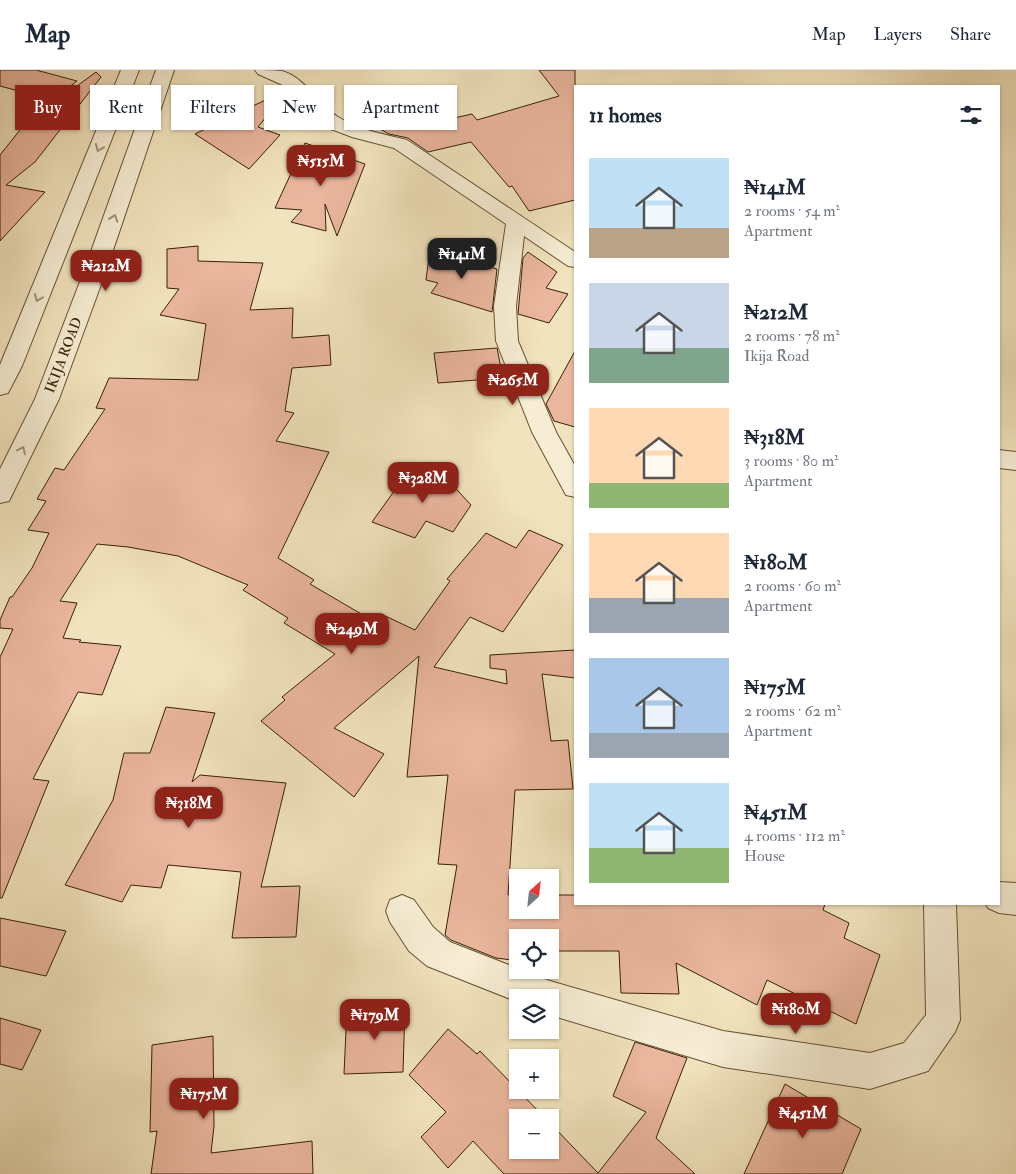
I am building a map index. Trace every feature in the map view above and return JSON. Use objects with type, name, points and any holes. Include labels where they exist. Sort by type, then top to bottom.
[{"type":"street","points":[[0,387],[11,366],[130,70]]},
{"type":"street","name":"IKIJA ROAD","points":[[0,494],[46,399],[95,271],[166,70]]},
{"type":"street","points":[[264,70],[291,80],[322,114],[366,136],[400,144],[574,260]]},
{"type":"street","points":[[516,221],[505,306],[507,341],[544,432],[574,486]]},
{"type":"street","points":[[1000,459],[1016,461]]},
{"type":"street","points":[[1000,897],[1016,899]]},
{"type":"street","points":[[559,1001],[723,1049],[870,1071],[915,1058],[943,1020],[940,905]]},
{"type":"street","points":[[402,911],[421,939],[439,954],[526,989]]},
{"type":"building","points":[[0,70],[36,70],[77,81],[72,85],[15,85],[15,90],[0,86]]},
{"type":"building","points":[[539,70],[575,70],[574,200],[529,211],[512,186],[509,187],[471,142],[428,152],[408,138],[389,134],[382,130],[457,130],[457,117],[472,114],[477,120],[559,96]]},
{"type":"building","points":[[96,72],[101,77],[95,85],[90,85],[90,91],[80,104],[80,85],[78,85]]},
{"type":"building","points":[[264,101],[264,120],[258,127],[280,135],[249,169],[195,134],[203,130],[254,130],[254,105]]},
{"type":"building","points":[[20,130],[60,130],[35,162],[6,185],[45,192],[0,241],[0,155]]},
{"type":"building","points":[[305,143],[365,164],[337,236],[325,204],[326,231],[291,222],[302,210],[275,208]]},
{"type":"building","points":[[198,246],[198,261],[263,263],[250,310],[293,308],[292,338],[329,335],[331,365],[292,368],[285,411],[294,413],[276,441],[329,452],[278,558],[314,580],[310,584],[375,622],[381,614],[415,630],[450,581],[447,579],[486,533],[516,548],[529,530],[563,545],[503,632],[470,617],[434,667],[507,684],[506,670],[490,668],[490,655],[574,650],[574,678],[542,674],[551,741],[568,740],[573,789],[515,790],[509,869],[509,919],[559,919],[559,895],[574,895],[574,905],[825,905],[823,910],[849,923],[844,938],[880,955],[856,1024],[767,980],[757,1005],[676,963],[679,994],[621,993],[619,951],[559,951],[559,929],[509,929],[509,960],[496,958],[451,940],[445,935],[457,865],[438,864],[448,775],[407,777],[419,656],[334,728],[384,754],[354,797],[261,721],[285,700],[282,697],[335,654],[284,623],[288,618],[243,590],[248,585],[178,556],[128,547],[97,544],[60,601],[77,603],[63,638],[81,640],[79,642],[121,646],[102,695],[78,692],[33,779],[49,781],[2,898],[0,898],[0,657],[13,629],[0,628],[0,620],[10,597],[12,597],[32,568],[49,533],[28,530],[46,501],[37,499],[55,468],[64,470],[105,409],[96,408],[109,378],[198,380],[206,324],[160,315],[179,289],[167,288],[167,249]]},
{"type":"building","points":[[430,250],[497,269],[492,312],[431,293],[438,283],[426,280]]},
{"type":"building","points":[[528,252],[557,272],[546,288],[568,294],[549,323],[518,314],[523,258]]},
{"type":"building","points":[[497,348],[503,378],[438,383],[434,353]]},
{"type":"building","points":[[574,353],[574,427],[554,421],[546,404]]},
{"type":"building","points":[[433,464],[471,505],[453,532],[426,521],[415,538],[372,522],[402,480]]},
{"type":"building","points":[[166,707],[215,713],[192,782],[200,775],[286,783],[261,887],[300,886],[296,937],[232,938],[241,872],[168,865],[161,888],[131,885],[122,902],[65,885],[113,800],[124,753],[150,753]]},
{"type":"building","points":[[0,918],[66,931],[46,976],[0,966]]},
{"type":"building","points":[[405,1007],[403,1072],[344,1074],[347,1009]]},
{"type":"building","points":[[0,1018],[41,1030],[22,1070],[0,1064]]},
{"type":"building","points":[[448,1029],[477,1054],[480,1051],[509,1081],[509,1099],[527,1099],[536,1109],[509,1109],[509,1159],[559,1159],[559,1132],[598,1173],[646,1112],[613,1096],[635,1042],[687,1058],[656,1138],[695,1174],[504,1174],[473,1141],[448,1168],[421,1137],[446,1112],[409,1075]]},
{"type":"building","points":[[213,1036],[214,1126],[211,1153],[312,1141],[313,1174],[151,1174],[157,1131],[150,1132],[152,1045]]},
{"type":"building","points":[[785,1084],[861,1129],[842,1174],[744,1174]]}]
